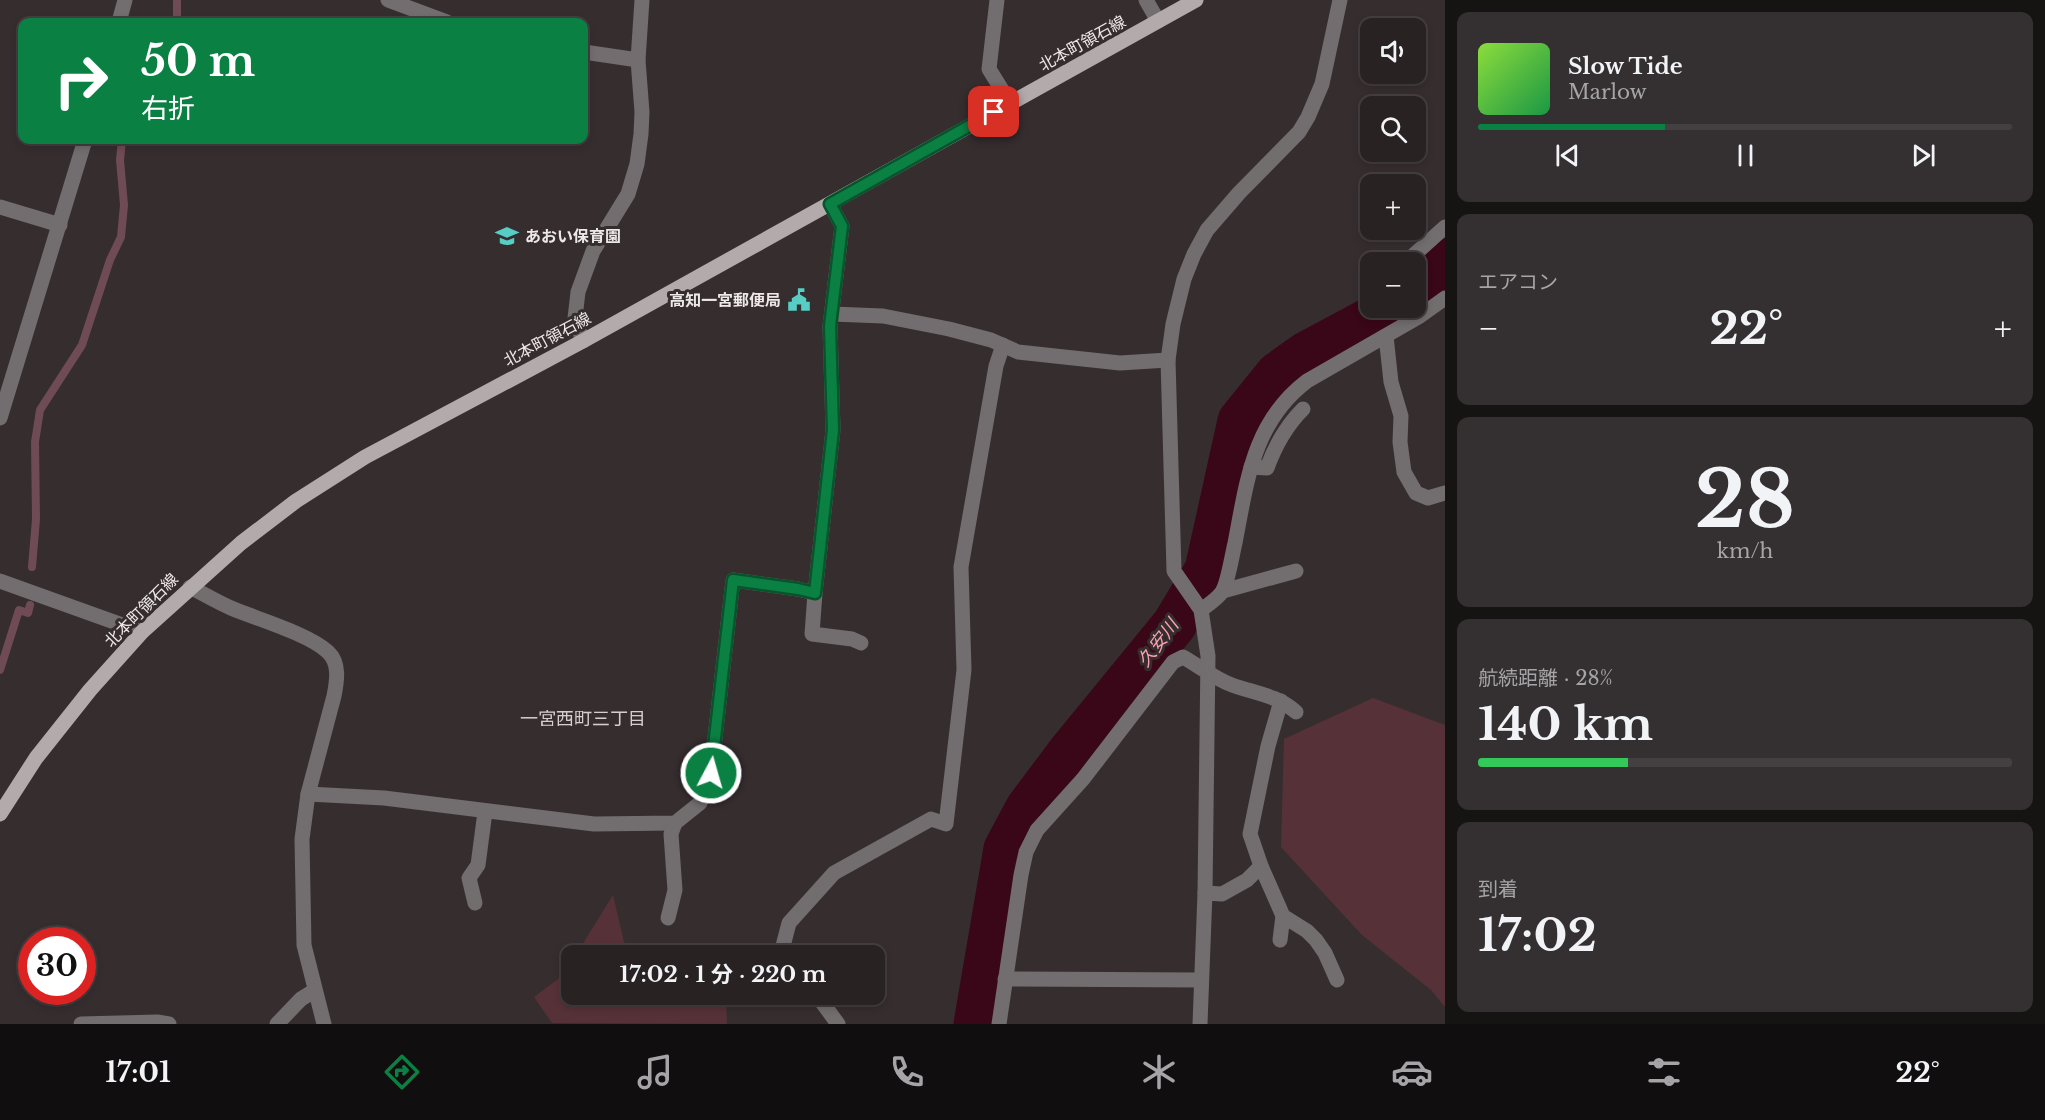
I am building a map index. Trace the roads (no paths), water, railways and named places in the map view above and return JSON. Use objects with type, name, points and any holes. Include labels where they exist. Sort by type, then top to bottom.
[{"type":"main road","name":"北本町領石線","points":[[0,814],[36,758],[90,690],[142,632],[241,543],[296,501],[365,457],[583,341],[1196,0]]},
{"type":"street","points":[[120,18],[125,0]]},
{"type":"street","points":[[388,0],[436,18]]},
{"type":"street","points":[[583,341],[575,318],[578,292],[594,251],[628,194],[635,171],[642,112],[638,60],[642,0]]},
{"type":"street","points":[[997,0],[989,69],[1010,103]]},
{"type":"street","points":[[1146,0],[1158,21]]},
{"type":"street","points":[[1200,1024],[1205,892],[1208,656],[1201,610],[1174,571],[1168,360],[1173,324],[1184,279],[1194,254],[1207,230],[1239,193],[1293,138],[1308,117],[1322,84],[1340,0]]},
{"type":"street","points":[[588,53],[638,60]]},
{"type":"street","points":[[0,418],[84,144]]},
{"type":"street","points":[[830,204],[842,226],[832,314],[833,430],[812,634],[852,639],[861,643]]},
{"type":"street","points":[[0,207],[60,225]]},
{"type":"street","points":[[1417,252],[1445,227]]},
{"type":"street","points":[[1223,591],[1251,468],[1260,439],[1293,391],[1420,316],[1445,298]]},
{"type":"street","points":[[832,314],[883,316],[905,320],[949,329],[1003,345],[1018,352],[1120,363],[1168,360]]},
{"type":"street","points":[[1386,336],[1391,382],[1401,416],[1400,442],[1404,472],[1416,493],[1428,498],[1445,493]]},
{"type":"street","points":[[783,945],[789,923],[834,873],[931,819],[946,824],[964,670],[961,567],[996,366],[1003,345]]},
{"type":"street","points":[[1251,468],[1267,468],[1274,450],[1303,409]]},
{"type":"street","points":[[1201,610],[1223,591],[1296,571]]},
{"type":"street","points":[[668,918],[675,890],[671,834],[675,823],[700,802],[711,773],[733,580],[815,593]]},
{"type":"street","points":[[0,581],[142,632]]},
{"type":"street","points":[[190,587],[230,608],[312,641],[330,653],[336,666],[337,681],[308,794],[302,839],[304,945],[324,1024]]},
{"type":"street","points":[[999,1024],[1026,852],[1037,830],[1083,779],[1173,662],[1183,657],[1231,685],[1281,700],[1296,712]]},
{"type":"street","points":[[1280,940],[1283,916],[1250,834],[1268,746],[1281,700]]},
{"type":"street","points":[[308,794],[384,798],[594,824],[675,823]]},
{"type":"street","points":[[475,903],[469,878],[478,865],[485,812]]},
{"type":"street","points":[[1205,892],[1222,894],[1247,880],[1261,866]]},
{"type":"street","points":[[1283,916],[1316,940],[1325,952],[1336,980]]},
{"type":"street","points":[[1005,979],[1201,980]]},
{"type":"street","points":[[277,1024],[301,999],[315,991]]},
{"type":"street","points":[[824,1005],[838,1024]]},
{"type":"street","points":[[81,1024],[158,1022],[169,1024]]},
{"type":"waterway","points":[[177,0],[177,18]]},
{"type":"waterway","points":[[32,567],[36,519],[35,442],[40,410],[82,345],[110,260],[121,237],[124,205],[120,160],[122,144]]},
{"type":"waterway","name":"久安川","points":[[1426,279],[1445,261]]},
{"type":"waterway","name":"久安川","points":[[976,1024],[1006,849],[1028,808],[1070,752],[1174,625],[1207,570],[1240,421],[1278,374],[1306,354],[1373,318]]},
{"type":"waterway","points":[[0,670],[19,610],[28,613],[30,605]]},
{"type":"place","name":"あおい保育園","points":[[507,236]]},
{"type":"place","name":"高知一宮郵便局","points":[[799,300]]},
{"type":"district","name":"一宮西町三丁目","points":[[583,719]]}]
